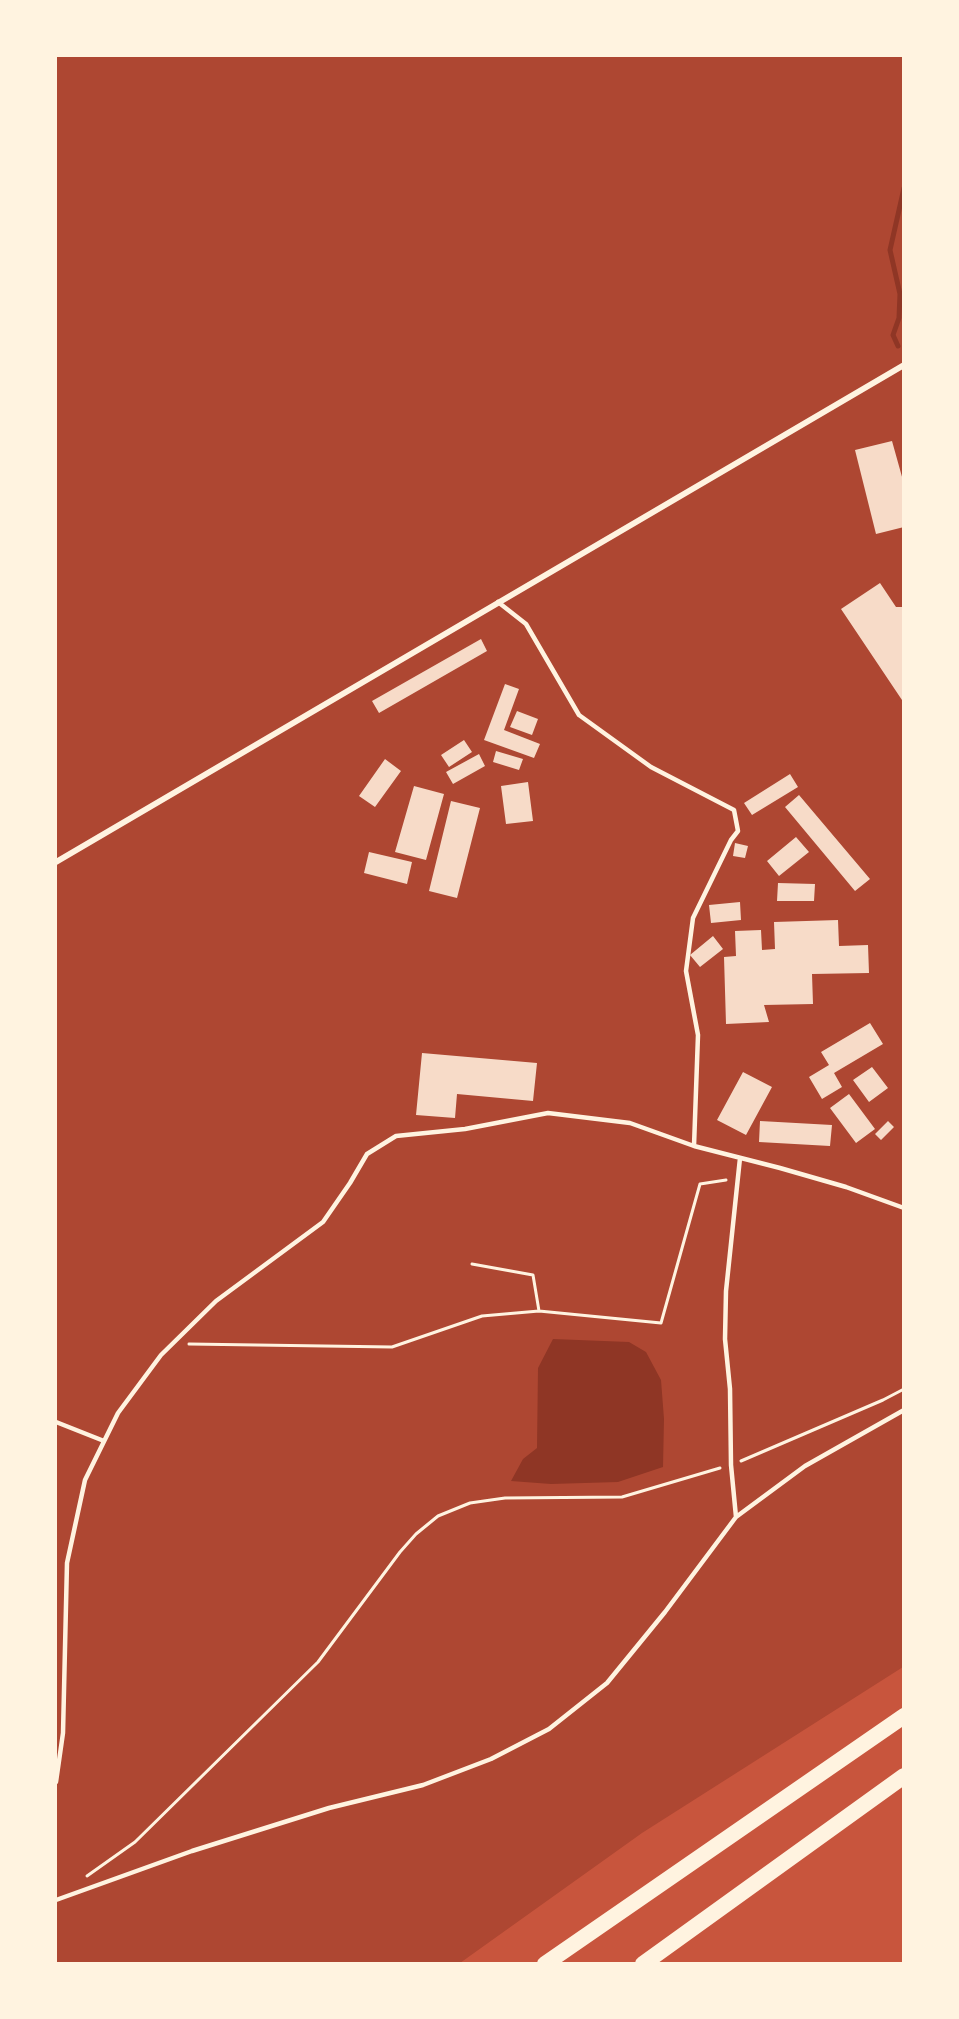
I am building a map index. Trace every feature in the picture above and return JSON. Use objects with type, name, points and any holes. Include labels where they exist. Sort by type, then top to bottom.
[{"type":"highway","points":[[543,1964],[903,1716]]},
{"type":"highway","points":[[643,1964],[903,1776]]},
{"type":"street","points":[[56,862],[903,365]]},
{"type":"lane","points":[[498,602],[526,624],[579,716],[651,766],[734,810],[738,831],[730,840],[693,918],[686,971],[698,1035],[694,1146]]},
{"type":"lane","points":[[56,1782],[63,1733],[67,1563],[85,1480],[104,1441],[118,1413],[161,1355],[216,1301],[323,1222],[350,1184],[367,1154],[396,1136],[465,1129],[548,1113],[630,1123],[694,1146],[846,1187],[903,1208]]},
{"type":"lane","points":[[736,1516],[731,1465],[730,1389],[725,1339],[726,1303],[740,1158]]},
{"type":"lane","points":[[56,1900],[192,1851],[284,1822],[329,1808],[423,1785],[491,1760],[549,1729],[607,1683],[665,1612],[736,1516],[805,1466],[903,1410]]},
{"type":"lane","points":[[56,1422],[104,1441]]},
{"type":"path","points":[[173,1344],[392,1347],[482,1316],[539,1311],[661,1323],[700,1184],[738,1178]]},
{"type":"path","points":[[472,1264],[533,1275],[539,1311]]},
{"type":"path","points":[[82,1880],[135,1842],[318,1662],[400,1552],[416,1534],[438,1516],[470,1503],[505,1498],[622,1497],[731,1465],[883,1400],[903,1389]]},
{"type":"shaded area","points":[[56,56],[903,56],[903,1667],[642,1833],[460,1963],[56,1963]]},
{"type":"shaded area","points":[[553,1339],[629,1342],[646,1352],[661,1380],[664,1419],[663,1467],[618,1482],[551,1484],[511,1481],[523,1459],[537,1448],[538,1368]]},
{"type":"building","points":[[892,441],[904,484],[904,527],[876,534],[855,450]]},
{"type":"building","points":[[880,583],[896,607],[904,607],[904,703],[841,609]]},
{"type":"building","points":[[481,639],[487,651],[379,713],[372,701]]},
{"type":"building","points":[[505,684],[519,689],[504,730],[540,744],[534,758],[484,740]]},
{"type":"building","points":[[517,711],[538,719],[532,735],[510,727]]},
{"type":"building","points":[[464,740],[472,752],[449,767],[441,755]]},
{"type":"building","points":[[496,751],[523,759],[519,770],[493,762]]},
{"type":"building","points":[[479,754],[485,766],[453,784],[446,772]]},
{"type":"building","points":[[385,759],[401,771],[375,807],[359,796]]},
{"type":"building","points":[[790,774],[798,787],[752,815],[744,803]]},
{"type":"building","points":[[528,782],[533,821],[506,824],[501,786]]},
{"type":"building","points":[[414,786],[444,794],[426,860],[395,852]]},
{"type":"building","points":[[799,795],[870,879],[855,891],[785,807]]},
{"type":"building","points":[[451,801],[480,808],[457,898],[429,891]]},
{"type":"building","points":[[796,837],[809,852],[779,876],[767,861]]},
{"type":"building","points":[[735,843],[748,846],[745,858],[733,856]]},
{"type":"building","points":[[369,852],[412,862],[407,884],[364,873]]},
{"type":"building","points":[[778,883],[815,884],[814,901],[777,901]]},
{"type":"building","points":[[740,902],[741,920],[711,923],[709,905]]},
{"type":"building","points":[[838,920],[839,946],[868,945],[869,973],[812,974],[813,1004],[764,1005],[769,1022],[726,1024],[724,957],[736,956],[735,931],[761,930],[762,950],[775,949],[774,922]]},
{"type":"building","points":[[713,936],[723,949],[700,967],[690,955]]},
{"type":"building","points":[[870,1023],[883,1044],[834,1073],[842,1087],[822,1099],[809,1077],[829,1065],[821,1052]]},
{"type":"building","points":[[422,1053],[537,1063],[533,1101],[457,1094],[455,1118],[416,1115]]},
{"type":"building","points":[[872,1067],[888,1088],[869,1102],[853,1080]]},
{"type":"building","points":[[743,1072],[772,1087],[746,1135],[717,1120]]},
{"type":"building","points":[[849,1094],[875,1129],[856,1143],[830,1108]]},
{"type":"building","points":[[760,1121],[832,1125],[830,1146],[759,1142]]},
{"type":"building","points":[[888,1121],[894,1127],[881,1140],[875,1134]]},
{"type":"waterway","points":[[898,346],[893,335],[899,318],[900,294],[890,250],[904,188]]}]
